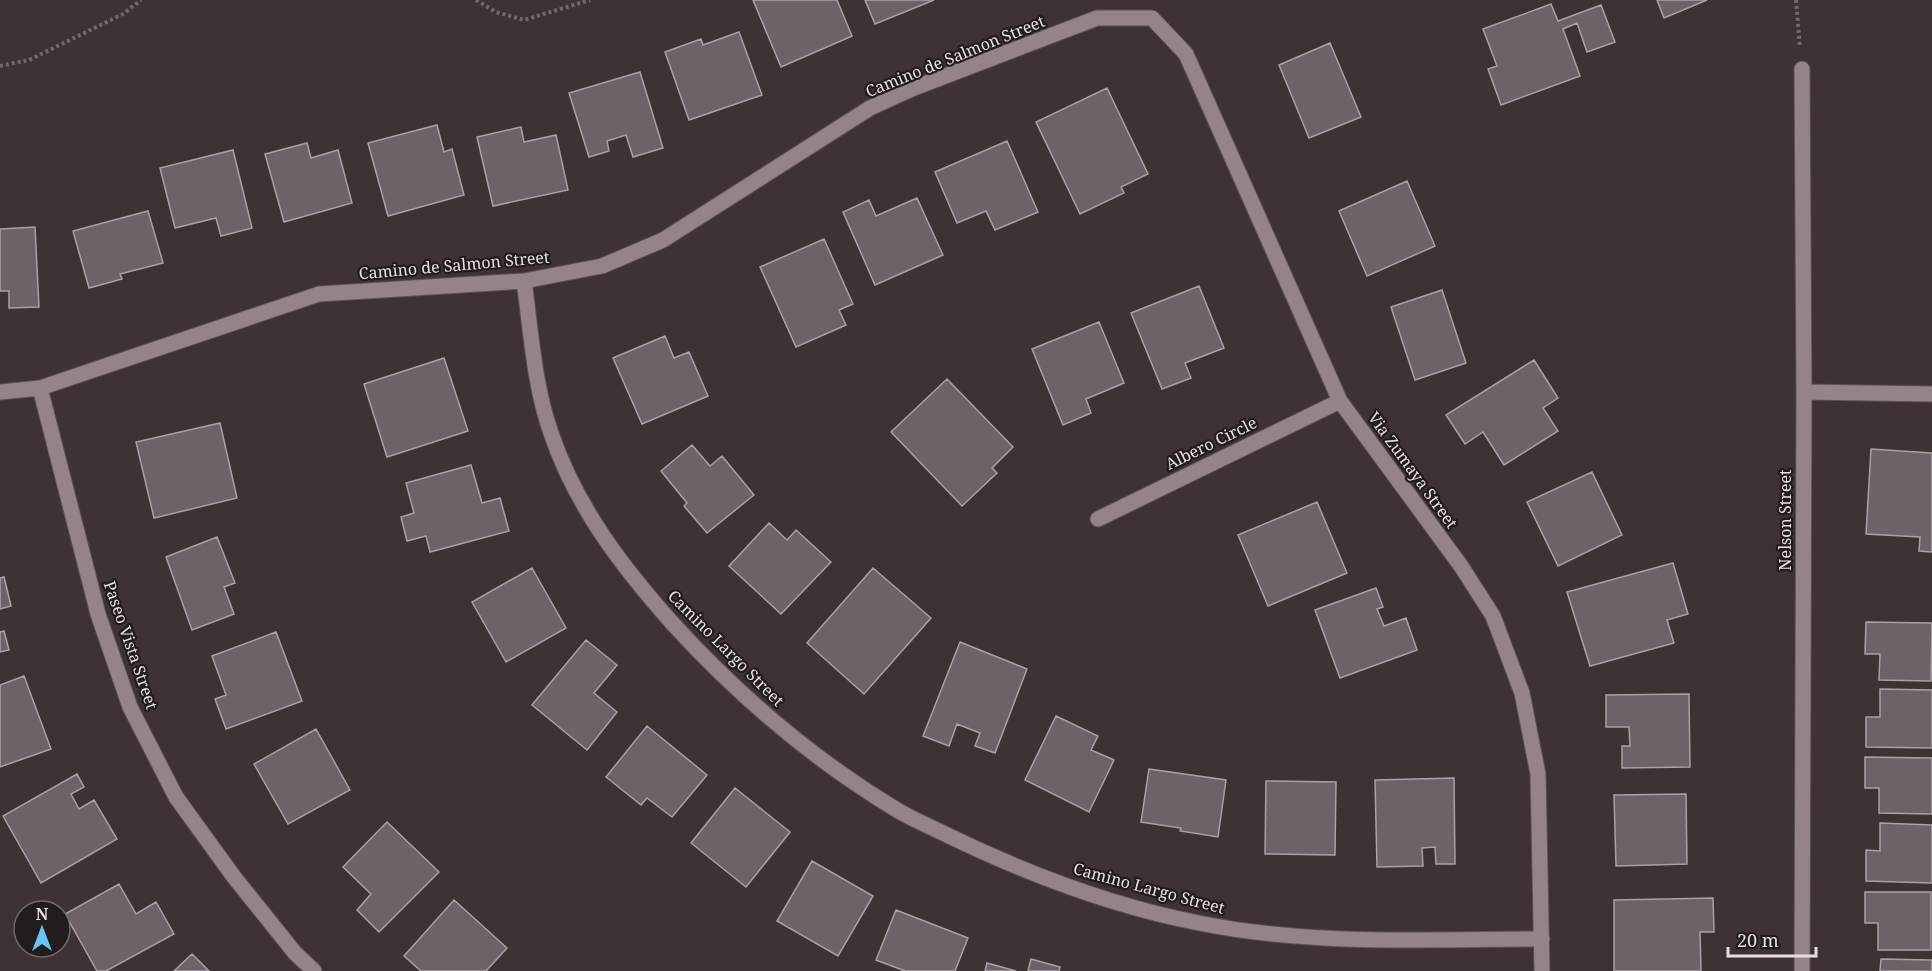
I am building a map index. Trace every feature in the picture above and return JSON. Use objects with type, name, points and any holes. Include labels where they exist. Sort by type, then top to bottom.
[{"type":"street","name":"Camino de Salmon Street","points":[[0,392],[40,388],[319,294],[524,281],[602,266],[663,240],[870,108],[914,88],[1097,18],[1152,18]]},
{"type":"street","name":"Via Zumaya Street","points":[[1152,18],[1186,54],[1340,401],[1455,557],[1493,616],[1522,693],[1538,774],[1542,971]]},
{"type":"street","name":"Nelson Street","points":[[1802,69],[1804,392],[1802,971]]},
{"type":"street","name":"Camino Largo Street","points":[[524,281],[539,390],[550,432],[566,471],[602,537],[647,595],[696,649],[750,702],[808,749],[897,810],[994,858],[1093,896],[1198,923],[1274,935],[1348,939],[1542,939]]},
{"type":"street","name":"Paseo Vista Street","points":[[40,388],[98,614],[130,706],[176,796],[234,877],[295,953],[314,971]]},
{"type":"street","points":[[1804,392],[1932,394]]},
{"type":"street","name":"Albero Circle","points":[[1098,519],[1340,401]]},
{"type":"path","points":[[0,66],[29,60],[123,14],[141,0]]},
{"type":"path","points":[[477,0],[496,12],[524,20],[590,0]]},
{"type":"path","points":[[1796,0],[1802,69]]},
{"type":"building","points":[[753,0],[837,0],[852,36],[781,67]]},
{"type":"building","points":[[865,0],[934,0],[875,24]]},
{"type":"building","points":[[1657,0],[1707,0],[1664,18]]},
{"type":"building","points":[[1551,4],[1558,21],[1601,5],[1615,42],[1587,52],[1577,23],[1563,29],[1580,76],[1501,105],[1488,69],[1497,66],[1483,29]]},
{"type":"building","points":[[739,32],[762,95],[689,120],[665,52],[701,39],[703,45]]},
{"type":"building","points":[[1330,43],[1361,117],[1309,138],[1279,65]]},
{"type":"building","points":[[640,72],[663,148],[633,157],[626,135],[607,141],[609,151],[589,157],[569,93]]},
{"type":"building","points":[[1107,88],[1148,174],[1121,187],[1124,193],[1080,214],[1036,122]]},
{"type":"building","points":[[437,125],[444,152],[452,149],[464,195],[388,216],[368,143]]},
{"type":"building","points":[[521,127],[524,142],[556,135],[568,190],[493,206],[477,137]]},
{"type":"building","points":[[1007,141],[1038,212],[995,230],[986,211],[957,223],[935,172]]},
{"type":"building","points":[[307,143],[311,158],[338,150],[352,203],[284,222],[265,154]]},
{"type":"building","points":[[233,150],[252,228],[221,236],[216,218],[175,228],[160,168]]},
{"type":"building","points":[[1407,181],[1435,246],[1367,276],[1339,211]]},
{"type":"building","points":[[917,198],[943,255],[875,285],[843,212],[869,200],[876,216]]},
{"type":"building","points":[[148,211],[163,263],[120,274],[122,279],[89,288],[73,231]]},
{"type":"building","points":[[35,227],[39,307],[9,308],[9,291],[0,291],[0,229]]},
{"type":"building","points":[[824,239],[853,304],[839,310],[846,325],[796,347],[760,267]]},
{"type":"building","points":[[1199,286],[1224,348],[1185,363],[1191,378],[1162,389],[1131,313]]},
{"type":"building","points":[[1442,290],[1466,363],[1415,380],[1391,307]]},
{"type":"building","points":[[1099,322],[1124,383],[1086,399],[1091,413],[1063,425],[1032,349]]},
{"type":"building","points":[[665,336],[674,358],[689,352],[708,396],[642,424],[613,358]]},
{"type":"building","points":[[444,358],[468,431],[387,457],[364,384]]},
{"type":"building","points":[[1534,360],[1558,398],[1543,408],[1558,431],[1504,465],[1483,432],[1465,444],[1446,415]]},
{"type":"building","points":[[947,379],[1013,447],[992,468],[997,473],[962,506],[891,432]]},
{"type":"building","points":[[220,423],[237,498],[154,518],[136,442]]},
{"type":"building","points":[[692,445],[710,466],[722,456],[754,495],[707,533],[684,506],[687,503],[661,471]]},
{"type":"building","points":[[1871,449],[1932,453],[1932,552],[1919,551],[1920,537],[1866,534]]},
{"type":"building","points":[[471,465],[482,503],[500,498],[509,531],[430,552],[426,536],[407,541],[401,517],[414,513],[406,483]]},
{"type":"building","points":[[1592,472],[1622,535],[1558,566],[1527,502]]},
{"type":"building","points":[[1317,502],[1347,573],[1268,606],[1238,535]]},
{"type":"building","points":[[769,523],[787,540],[796,530],[831,562],[781,614],[729,566]]},
{"type":"building","points":[[217,537],[235,583],[224,587],[234,614],[192,630],[166,557]]},
{"type":"building","points":[[1673,563],[1688,614],[1667,620],[1674,643],[1590,666],[1567,592]]},
{"type":"building","points":[[532,568],[566,628],[506,662],[472,602]]},
{"type":"building","points":[[873,568],[931,618],[864,694],[807,643]]},
{"type":"building","points":[[4,577],[11,606],[0,609],[0,578]]},
{"type":"building","points":[[1376,588],[1383,607],[1377,609],[1384,626],[1406,618],[1417,650],[1340,678],[1315,610]]},
{"type":"building","points":[[1866,622],[1932,623],[1931,681],[1879,680],[1880,654],[1865,654]]},
{"type":"building","points":[[4,631],[9,650],[0,652],[0,632]]},
{"type":"building","points":[[276,632],[302,701],[226,729],[215,699],[226,695],[212,656]]},
{"type":"building","points":[[586,640],[617,665],[594,693],[617,712],[587,750],[532,705]]},
{"type":"building","points":[[960,642],[1027,669],[995,753],[975,746],[980,733],[957,724],[949,746],[923,736]]},
{"type":"building","points":[[24,676],[51,749],[0,767],[0,685]]},
{"type":"building","points":[[1880,689],[1932,690],[1932,748],[1866,747],[1866,717],[1880,717]]},
{"type":"building","points":[[1689,694],[1690,767],[1622,768],[1622,746],[1630,746],[1629,727],[1606,727],[1606,695]]},
{"type":"building","points":[[1056,716],[1098,736],[1091,750],[1114,760],[1089,812],[1025,780]]},
{"type":"building","points":[[647,726],[707,775],[672,817],[647,798],[641,805],[606,777]]},
{"type":"building","points":[[316,729],[350,790],[288,824],[254,764]]},
{"type":"building","points":[[1865,757],[1932,758],[1932,814],[1879,813],[1879,788],[1865,788]]},
{"type":"building","points":[[1149,769],[1226,780],[1218,837],[1141,822]]},
{"type":"building","points":[[77,774],[84,787],[71,794],[79,809],[94,800],[117,839],[41,883],[3,816]]},
{"type":"building","points":[[1454,778],[1455,864],[1436,864],[1435,847],[1422,848],[1423,866],[1377,867],[1375,780]]},
{"type":"building","points":[[1266,781],[1336,782],[1335,855],[1265,854]]},
{"type":"building","points":[[735,788],[790,832],[746,887],[691,843]]},
{"type":"building","points":[[1686,794],[1687,864],[1616,866],[1614,795]]},
{"type":"building","points":[[387,822],[439,872],[379,932],[357,910],[371,894],[343,867]]},
{"type":"building","points":[[1880,823],[1932,825],[1932,883],[1866,881],[1866,850],[1880,851]]},
{"type":"building","points":[[812,861],[873,896],[838,956],[777,921]]},
{"type":"building","points":[[119,884],[136,914],[156,902],[174,934],[106,971],[97,971],[72,926],[72,910]]},
{"type":"building","points":[[1865,892],[1931,892],[1931,950],[1878,950],[1878,923],[1865,923]]},
{"type":"building","points":[[1713,898],[1714,932],[1700,932],[1701,971],[1614,971],[1614,900]]},
{"type":"building","points":[[454,900],[507,948],[486,971],[421,971],[404,956]]},
{"type":"building","points":[[896,910],[968,938],[955,971],[905,971],[876,960]]},
{"type":"building","points":[[192,954],[209,971],[174,971]]},
{"type":"building","points":[[1031,959],[1060,967],[1059,971],[1028,971]]},
{"type":"building","points":[[1881,959],[1932,960],[1932,971],[1880,971]]},
{"type":"building","points":[[987,963],[1016,971],[985,971]]}]
